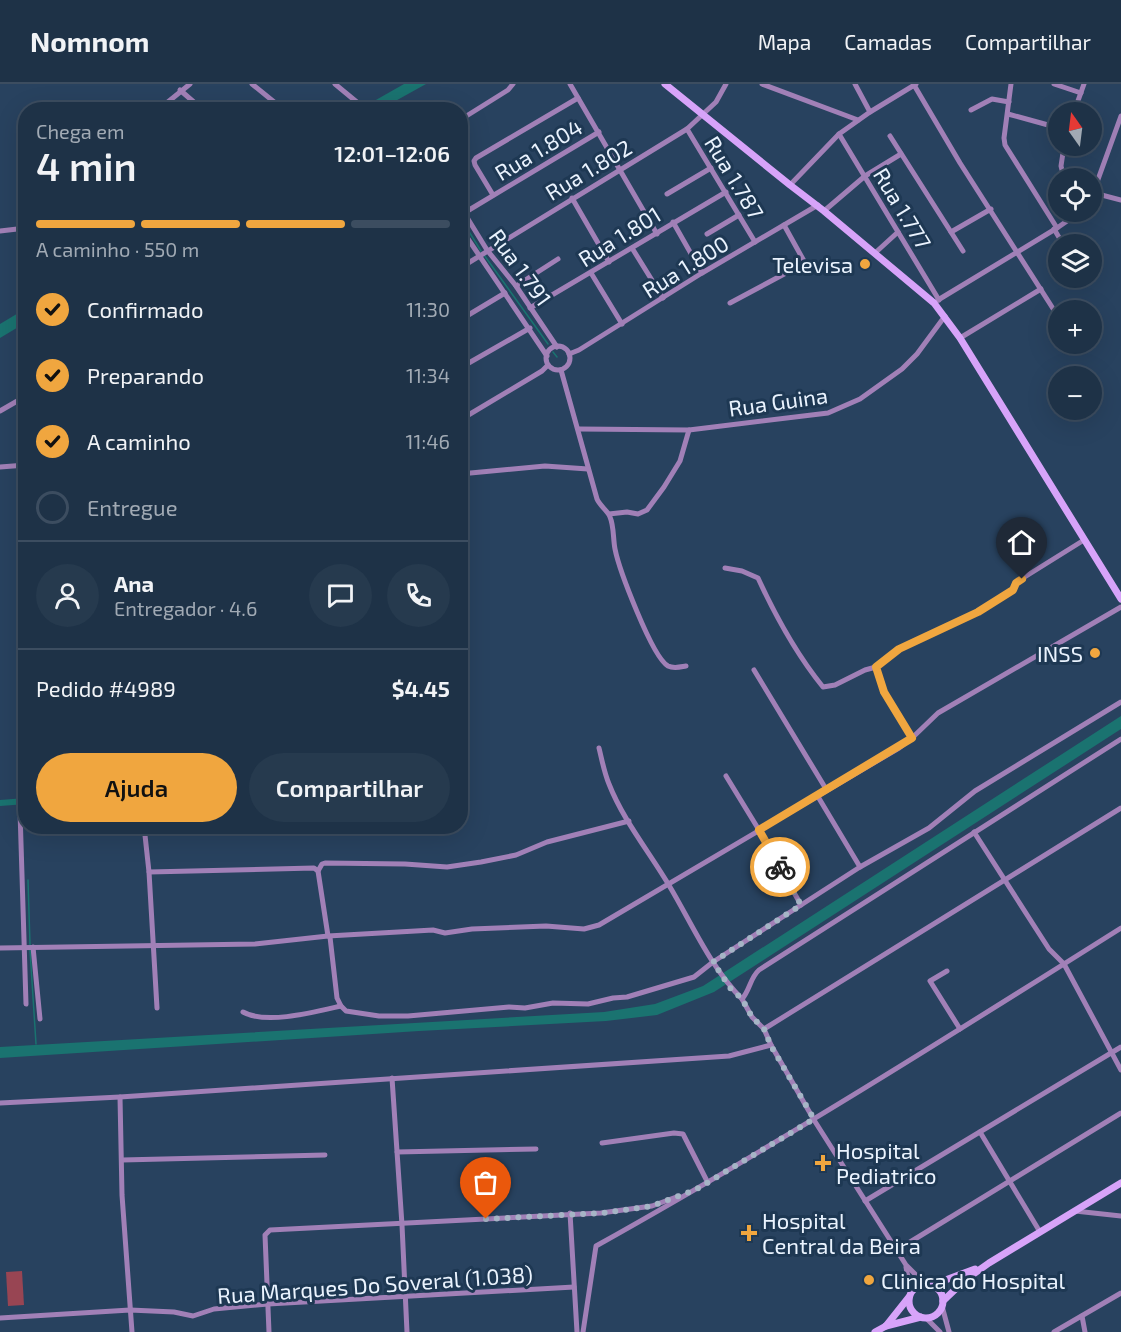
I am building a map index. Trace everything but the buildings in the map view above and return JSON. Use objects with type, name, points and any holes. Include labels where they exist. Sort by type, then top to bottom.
[{"type":"street","points":[[167,102],[190,84]]},
{"type":"street","points":[[252,84],[274,102]]},
{"type":"street","points":[[335,84],[357,102]]},
{"type":"street","points":[[468,115],[508,90],[513,84]]},
{"type":"street","points":[[570,84],[657,234]]},
{"type":"street","points":[[665,84],[936,301],[1121,599]]},
{"type":"street","name":"Rua 1.802","points":[[468,263],[687,129],[716,102],[726,84]]},
{"type":"street","points":[[762,84],[858,120]]},
{"type":"street","points":[[855,84],[870,112]]},
{"type":"street","points":[[1011,84],[1005,145],[1058,234]]},
{"type":"street","points":[[1054,84],[1081,93]]},
{"type":"street","points":[[1078,102],[1084,84]]},
{"type":"street","points":[[790,185],[840,134],[870,112],[915,85],[960,163],[1048,300]]},
{"type":"street","points":[[180,90],[194,102]]},
{"type":"street","points":[[493,195],[475,165],[476,158],[578,98]]},
{"type":"street","points":[[971,110],[992,99],[1009,102]]},
{"type":"street","points":[[1008,114],[1048,126]]},
{"type":"street","points":[[1102,170],[1121,116]]},
{"type":"street","name":"Rua 1.787","points":[[687,129],[755,242]]},
{"type":"street","name":"Rua 1.804","points":[[468,211],[599,132]]},
{"type":"street","name":"Rua 1.777","points":[[840,134],[898,231],[936,301]]},
{"type":"street","points":[[891,136],[963,251]]},
{"type":"street","points":[[824,211],[865,176],[901,154]]},
{"type":"street","points":[[668,194],[711,168]]},
{"type":"street","name":"Rua 1.801","points":[[530,308],[726,192]]},
{"type":"street","points":[[1102,197],[1121,200]]},
{"type":"street","points":[[572,198],[609,262]]},
{"type":"street","name":"Rua 1.800","points":[[569,354],[818,205]]},
{"type":"street","points":[[951,232],[991,209]]},
{"type":"street","points":[[707,234],[739,215]]},
{"type":"street","name":"Rua 1.791","points":[[468,219],[487,250],[516,286],[557,346]]},
{"type":"street","points":[[673,222],[702,273]]},
{"type":"street","points":[[936,301],[1065,222]]},
{"type":"street","points":[[730,303],[801,265],[804,261],[784,225]]},
{"type":"street","points":[[0,231],[18,229]]},
{"type":"street","points":[[875,253],[898,231]]},
{"type":"street","points":[[468,239],[530,328],[547,356],[548,365],[543,371],[468,415]]},
{"type":"street","points":[[632,248],[663,298]]},
{"type":"street","points":[[516,286],[558,259]]},
{"type":"street","points":[[591,273],[622,324]]},
{"type":"street","points":[[960,338],[1041,289]]},
{"type":"street","points":[[468,315],[505,293]]},
{"type":"street","name":"Rua Guina","points":[[579,429],[689,430],[828,413],[868,394],[902,369],[917,354],[945,316]]},
{"type":"street","points":[[468,363],[530,328]]},
{"type":"street","points":[[547,356],[552,348],[557,346],[566,350],[570,361],[561,369],[548,365]]},
{"type":"street","points":[[561,369],[597,499],[609,514],[620,567],[655,651],[667,665],[675,668],[686,666]]},
{"type":"street","points":[[0,411],[18,401]]},
{"type":"street","points":[[609,514],[627,512],[638,514],[647,510],[680,461],[689,430]]},
{"type":"street","points":[[0,467],[18,466]]},
{"type":"street","points":[[468,473],[545,466],[588,469]]},
{"type":"street","points":[[725,568],[758,578],[804,664],[824,687],[835,685],[876,667],[899,649],[978,612],[1013,590],[1016,583],[1084,540]]},
{"type":"street","points":[[0,948],[255,944],[433,930],[445,933],[504,927],[590,928],[669,885],[826,789],[858,772],[912,738],[938,713],[1121,607]]},
{"type":"street","points":[[876,667],[884,692],[912,738]]},
{"type":"street","points":[[754,670],[826,789]]},
{"type":"street","points":[[629,821],[547,842],[516,855],[447,867],[325,863],[318,868],[318,871],[335,988],[341,1006],[346,1011],[356,1014],[408,1016],[553,1004],[588,1004],[627,997],[694,977],[713,962],[860,867],[929,828],[975,791],[1121,702]]},
{"type":"street","points":[[742,999],[751,979],[759,970],[1121,739]]},
{"type":"street","points":[[599,748],[609,786],[713,962],[731,989],[742,999],[752,1017],[764,1029],[771,1046],[814,1119],[906,1265],[940,1291],[949,1332]]},
{"type":"street","points":[[726,776],[801,905]]},
{"type":"street","points":[[817,795],[860,867]]},
{"type":"street","points":[[764,1029],[1121,808]]},
{"type":"street","points":[[974,832],[1049,949],[1064,964],[1121,1070]]},
{"type":"street","points":[[21,834],[27,1004]]},
{"type":"street","points":[[145,834],[157,1008]]},
{"type":"street","points":[[149,872],[314,868],[318,871]]},
{"type":"street","points":[[583,1332],[596,1246],[708,1183],[814,1119],[1121,928]]},
{"type":"street","points":[[33,947],[40,1019]]},
{"type":"street","points":[[947,971],[930,981],[960,1029]]},
{"type":"street","points":[[243,1012],[252,1017],[283,1016],[341,1006]]},
{"type":"street","points":[[0,1103],[729,1056],[771,1046]]},
{"type":"street","points":[[865,1201],[1121,1047]]},
{"type":"street","points":[[392,1078],[402,1225],[406,1332]]},
{"type":"street","points":[[120,1097],[122,1195],[132,1332]]},
{"type":"street","points":[[897,1250],[1121,1113]]},
{"type":"street","points":[[980,1132],[1040,1232]]},
{"type":"street","points":[[602,1143],[674,1133],[683,1134],[708,1183]]},
{"type":"street","points":[[397,1152],[536,1149]]},
{"type":"street","points":[[122,1160],[325,1155]]},
{"type":"street","points":[[876,1332],[886,1326],[936,1315],[965,1280],[1121,1183]]},
{"type":"street","points":[[269,1332],[265,1236],[270,1230],[602,1213],[652,1206],[695,1190]]},
{"type":"street","points":[[1075,1211],[1121,1216]]},
{"type":"street","points":[[570,1213],[577,1332]]},
{"type":"street","points":[[886,1326],[920,1285],[989,1263]]},
{"type":"street","points":[[906,1265],[910,1307],[916,1315],[924,1318],[940,1332]]},
{"type":"street","name":"Rua Marques Do Soveral (1.038)","points":[[0,1318],[130,1310],[174,1312],[193,1316],[214,1310],[268,1304],[574,1287]]},
{"type":"street","points":[[1054,1332],[1121,1293]]},
{"type":"street","points":[[1082,1316],[1085,1332]]},
{"type":"shaded area","points":[[404,84],[426,84],[394,102],[372,102]]},
{"type":"shaded area","points":[[18,313],[18,327],[0,338],[0,324]]},
{"type":"shaded area","points":[[1121,716],[1121,729],[714,992],[657,1015],[606,1021],[0,1058],[0,1047],[604,1012],[655,1004],[703,986]]},
{"type":"shaded area","points":[[22,1271],[24,1305],[8,1306],[6,1272]]},
{"type":"waterway","points":[[468,230],[481,251]]},
{"type":"waterway","points":[[484,255],[548,344]]},
{"type":"waterway","points":[[553,352],[557,357]]},
{"type":"waterway","points":[[0,803],[18,802]]},
{"type":"waterway","points":[[28,880],[30,945]]},
{"type":"waterway","points":[[30,950],[36,1044]]},
{"type":"way so far","points":[[486,1219],[602,1213],[652,1206],[695,1190],[814,1119],[771,1046],[764,1029],[752,1017],[742,999],[731,989],[713,962],[801,905],[780,867]]},
{"type":"place","name":"Televisa","points":[[865,264]]},
{"type":"place","name":"INSS","points":[[1095,653]]},
{"type":"place","name":"Hospital Pediatrico","points":[[823,1163]]},
{"type":"place","name":"Hospital Central da Beira","points":[[749,1233]]},
{"type":"place","name":"Clinica do Hospital","points":[[869,1280]]},
{"type":"route","points":[[780,867],[759,830],[899,748],[912,738],[884,692],[876,667],[899,649],[978,612],[1013,590],[1016,583],[1022,579]]}]
